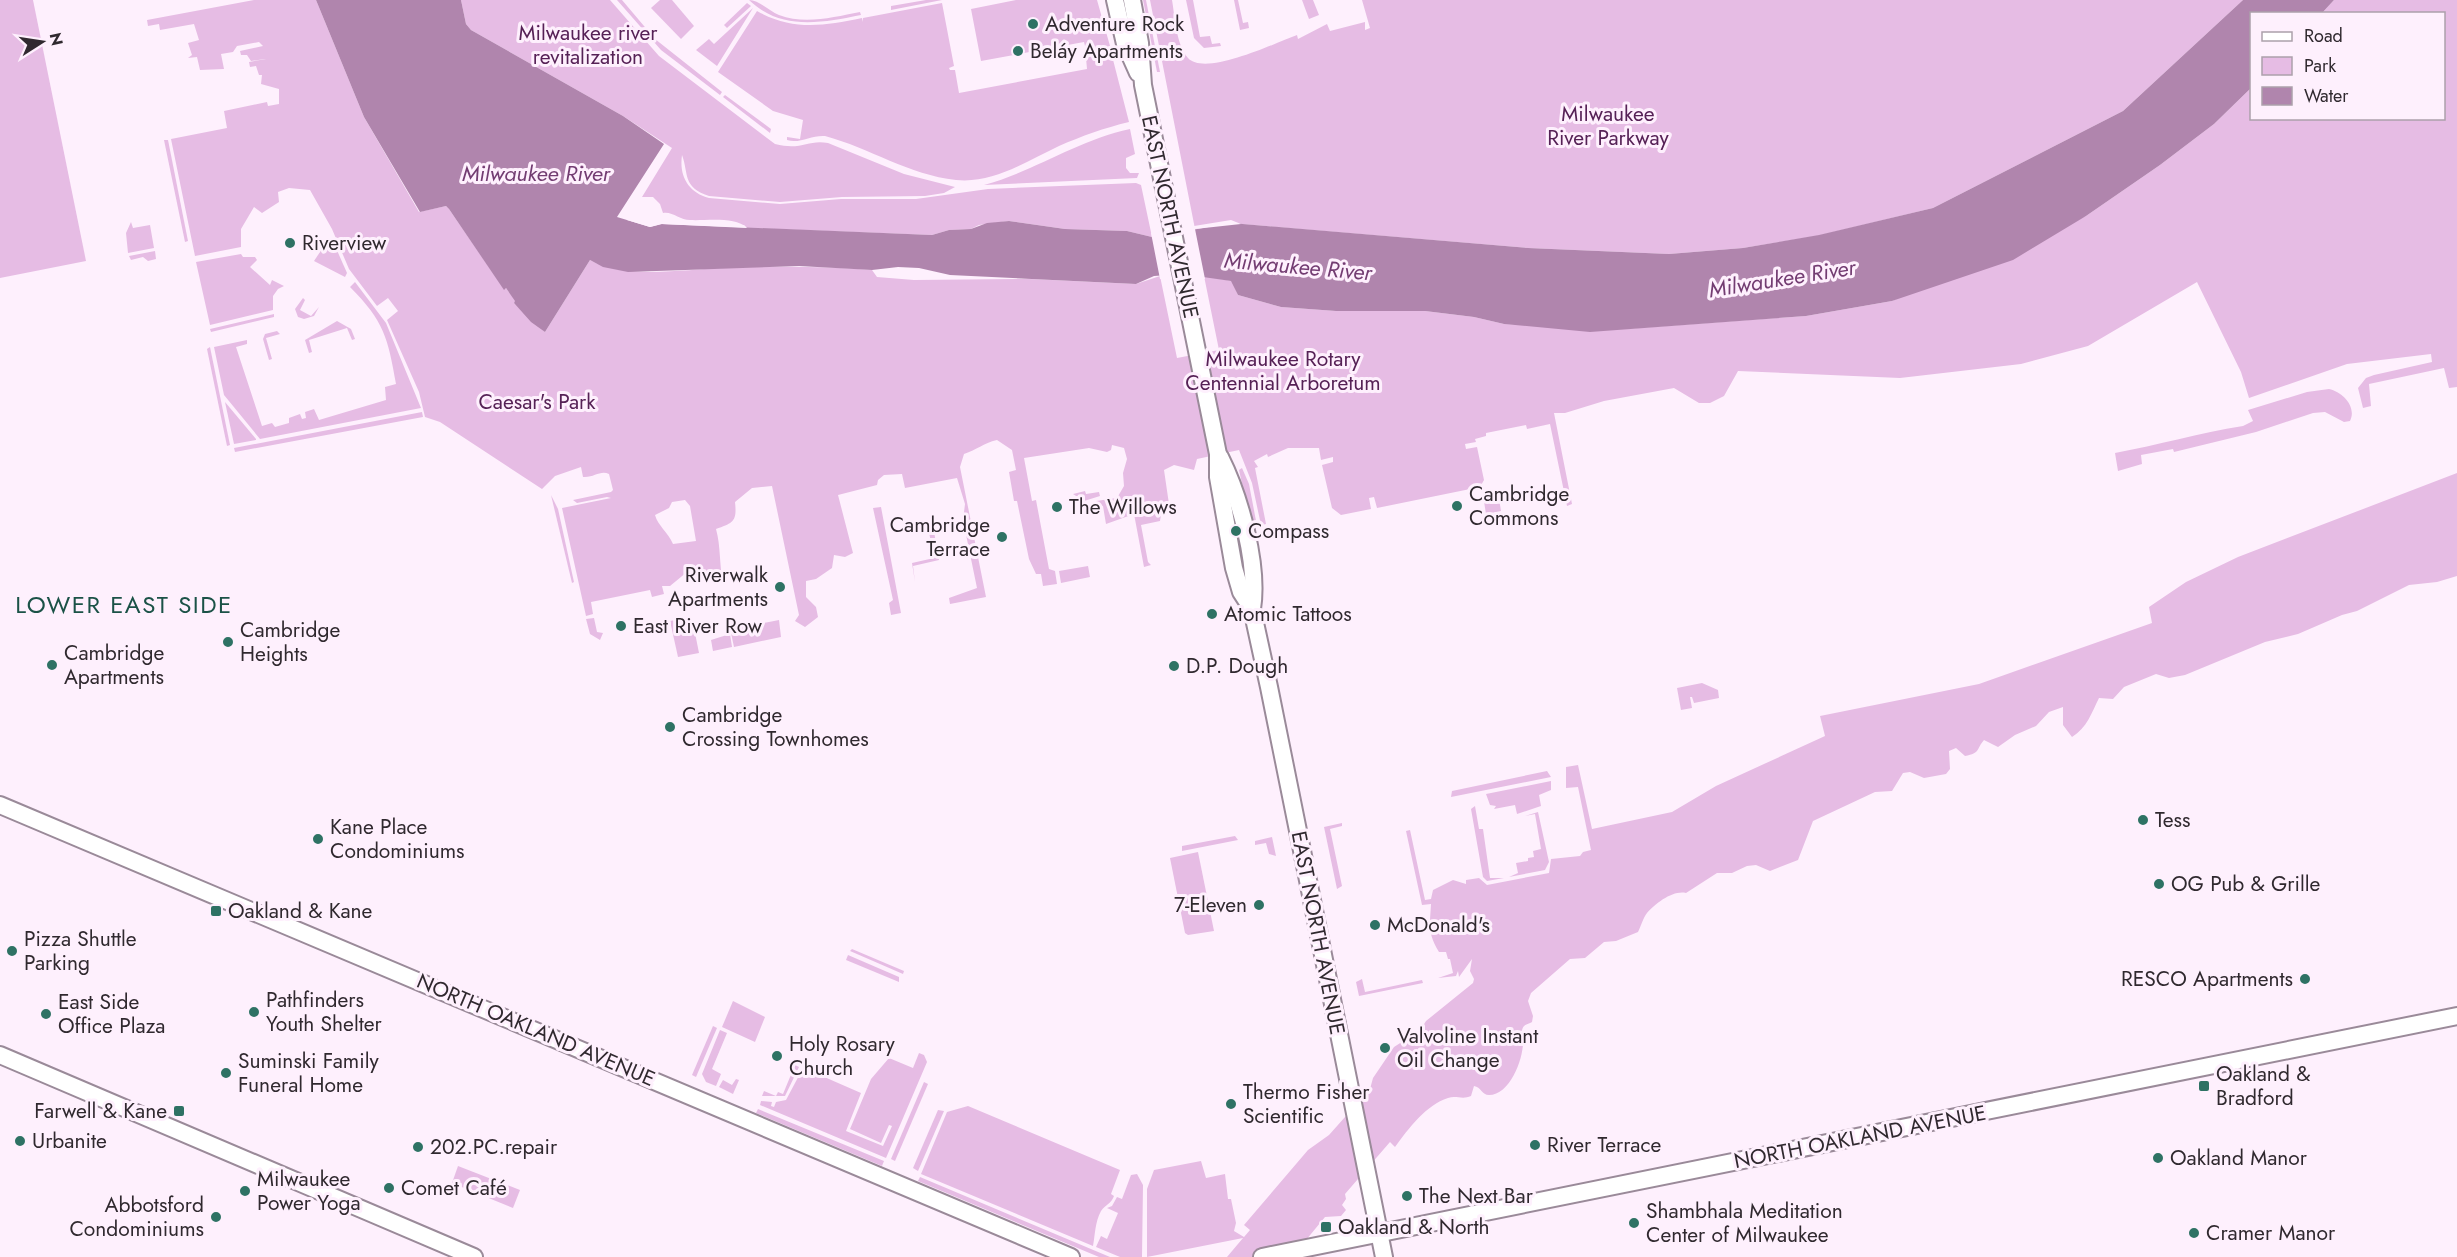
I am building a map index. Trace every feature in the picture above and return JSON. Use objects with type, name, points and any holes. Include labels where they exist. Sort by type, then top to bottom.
[{"type":"main road","name":"EAST NORTH AVENUE","points":[[1115,0],[1125,44],[1143,85]]},
{"type":"main road","name":"EAST NORTH AVENUE","points":[[1132,0],[1140,43],[1143,85],[1218,454],[1229,475],[1246,535],[1255,589],[1252,609],[1384,1257]]},
{"type":"main road","name":"NORTH OAKLAND AVENUE","points":[[0,805],[1071,1257]]},
{"type":"main road","name":"NORTH OAKLAND AVENUE","points":[[1262,1257],[2457,1016]]},
{"type":"main road","points":[[0,1055],[474,1257]]},
{"type":"green space","points":[[0,0],[33,0],[86,261],[0,278]]},
{"type":"green space","points":[[254,0],[316,0],[364,117],[419,212],[446,206],[504,289],[506,288],[516,301],[514,303],[545,332],[590,260],[604,266],[638,272],[743,267],[817,267],[872,270],[877,277],[914,280],[1030,279],[1136,284],[1160,276],[1177,358],[1219,350],[1204,276],[1232,281],[1238,295],[1281,307],[1336,311],[1425,311],[1474,317],[1504,324],[1624,329],[1806,316],[1892,301],[2086,216],[2214,124],[2250,89],[2250,120],[2445,120],[2445,12],[2323,12],[2334,0],[2457,0],[2457,387],[2449,388],[2444,368],[2369,384],[2371,406],[2363,408],[2358,388],[2366,378],[2432,362],[2431,354],[2347,364],[2249,398],[2241,372],[2197,282],[2088,346],[2021,364],[1900,378],[1738,371],[1724,396],[1710,403],[1699,403],[1674,388],[1604,401],[1565,413],[1554,413],[1572,504],[1567,506],[1550,424],[1527,429],[1526,425],[1486,433],[1486,436],[1475,439],[1476,442],[1465,444],[1466,449],[1477,447],[1484,480],[1480,487],[1377,508],[1374,497],[1369,498],[1371,509],[1341,515],[1332,508],[1322,465],[1333,462],[1333,457],[1321,460],[1319,448],[1288,448],[1268,457],[1267,454],[1254,461],[1258,467],[1255,468],[1266,524],[1261,525],[1252,483],[1239,450],[1197,459],[1194,470],[1174,465],[1164,470],[1170,511],[1161,515],[1160,521],[1141,525],[1148,562],[1151,565],[1144,567],[1134,514],[1106,524],[1103,506],[1097,507],[1096,501],[1117,498],[1124,486],[1123,473],[1127,459],[1124,448],[1112,445],[1111,450],[1107,452],[1089,448],[1024,458],[1032,501],[1036,500],[1049,569],[1055,571],[1057,584],[1043,586],[1041,574],[1036,574],[1029,559],[1017,501],[1014,501],[1009,472],[1016,470],[1012,450],[997,440],[964,454],[960,467],[986,597],[950,604],[949,598],[977,588],[963,520],[965,504],[957,478],[905,488],[902,474],[884,475],[878,480],[877,485],[838,495],[853,553],[845,557],[834,555],[832,568],[816,579],[806,581],[806,597],[816,607],[818,617],[805,627],[795,621],[799,615],[772,486],[752,488],[735,502],[733,520],[716,529],[723,582],[687,572],[670,586],[662,586],[664,594],[652,597],[650,590],[591,602],[593,614],[586,616],[562,508],[611,498],[577,503],[573,500],[611,492],[613,490],[609,474],[583,477],[581,467],[555,476],[542,489],[440,422],[425,417],[419,392],[387,320],[398,311],[388,298],[377,306],[349,269],[332,229],[310,190],[289,188],[278,192],[279,202],[262,213],[254,207],[241,229],[241,247],[195,256],[171,139],[227,128],[224,111],[267,102],[268,106],[279,104],[279,89],[261,84],[262,75],[259,75],[256,66],[250,67],[249,62],[266,59],[251,61],[247,55],[241,55],[240,51],[263,46],[259,42],[237,46],[233,52],[221,54],[224,69],[200,70],[197,57],[188,58],[192,55],[188,43],[199,40],[194,24],[160,30],[159,24],[148,26],[147,20]],"holes":[[[685,500],[690,506],[696,541],[673,544],[655,515],[669,508],[672,502]]]},
{"type":"green space","name":"Milwaukee river revitalization","points":[[461,0],[610,0],[659,56],[775,144],[798,146],[815,142],[828,143],[904,174],[955,187],[944,193],[925,196],[842,197],[780,202],[709,196],[690,184],[682,155],[682,170],[686,182],[696,192],[709,198],[780,204],[841,199],[916,199],[988,189],[1136,183],[1141,185],[1152,237],[1127,231],[1065,229],[1009,221],[979,225],[971,229],[949,230],[932,235],[747,228],[728,220],[686,220],[670,213],[663,213],[660,204],[653,197],[642,197],[672,148],[623,116],[471,30],[466,24]]},
{"type":"green space","points":[[617,0],[622,0],[655,39],[722,92],[720,95],[661,50]]},
{"type":"green space","points":[[660,0],[672,0],[694,26],[681,39],[651,8]]},
{"type":"green space","points":[[749,0],[789,18],[809,20],[860,12],[861,15],[802,22],[774,17]]},
{"type":"green space","points":[[926,0],[942,0],[891,10],[891,6]]},
{"type":"green space","name":"Adventure Rock","points":[[1016,0],[1097,0],[1110,46],[1087,54],[1084,42],[981,61],[971,9]]},
{"type":"green space","points":[[1143,0],[1146,0],[1160,72],[1157,72]]},
{"type":"green space","name":"Milwaukee River Parkway","points":[[1150,0],[1172,0],[1177,30],[1184,52],[1188,58],[1197,63],[1209,64],[1241,57],[1297,35],[1298,39],[1327,24],[1330,31],[1365,22],[1365,30],[1370,28],[1362,0],[2243,0],[2123,111],[1933,208],[1817,236],[1743,248],[1669,254],[1528,248],[1241,224],[1195,229]]},
{"type":"green space","points":[[1186,0],[1193,0],[1200,37],[1210,36],[1212,44],[1220,43],[1221,46],[1204,48],[1194,38]]},
{"type":"green space","points":[[1234,0],[1238,0],[1243,23],[1248,22],[1249,28],[1240,30]]},
{"type":"green space","points":[[1302,0],[1313,0],[1319,15],[1309,19]]},
{"type":"green space","points":[[747,3],[751,6],[727,28],[724,25]]},
{"type":"green space","points":[[942,3],[954,66],[949,68],[955,70],[959,93],[1087,69],[1086,58],[1110,48],[1129,122],[1076,139],[996,175],[956,180],[922,173],[825,136],[796,141],[787,140],[787,137],[800,139],[803,120],[773,111],[718,72],[757,11],[783,22],[821,25],[862,18],[863,22],[863,18]]},
{"type":"green space","points":[[753,8],[717,66],[696,50],[709,39],[714,44]]},
{"type":"green space","points":[[725,95],[771,129],[770,133],[723,97]]},
{"type":"green space","points":[[1130,129],[1135,154],[1126,158],[1126,168],[1130,173],[1139,173],[1137,178],[984,185],[1021,172],[1092,140]]},
{"type":"green space","points":[[164,140],[168,140],[188,241],[185,242]]},
{"type":"green space","points":[[131,222],[133,228],[150,225],[154,248],[128,253],[126,233]]},
{"type":"green space","points":[[332,239],[347,273],[345,277],[314,261],[326,243]]},
{"type":"green space","points":[[155,251],[156,259],[148,261],[143,257],[131,260],[129,256]]},
{"type":"green space","points":[[241,254],[243,257],[255,257],[257,260],[250,267],[270,285],[272,280],[284,286],[278,289],[273,296],[273,310],[210,325],[196,262]]},
{"type":"green space","points":[[355,282],[386,323],[421,408],[260,439],[224,395],[214,347],[247,340],[247,344],[236,347],[262,426],[272,423],[275,427],[289,423],[289,418],[300,414],[302,419],[306,418],[305,412],[314,409],[319,420],[386,400],[385,387],[396,384],[383,331],[370,310],[350,287]]},
{"type":"green space","points":[[303,298],[305,300],[300,310],[311,316],[319,307],[314,316],[304,319],[298,317],[295,309]]},
{"type":"green space","points":[[274,314],[274,317],[211,332],[210,329]]},
{"type":"green space","points":[[337,321],[351,329],[355,339],[352,340],[347,328],[309,340],[312,352],[309,353],[305,340]]},
{"type":"green space","points":[[277,331],[280,334],[266,338],[272,359],[269,360],[263,339],[265,334]]},
{"type":"green space","points":[[210,347],[230,445],[227,446],[207,349]]},
{"type":"green space","points":[[2329,389],[2339,393],[2347,401],[2352,411],[2350,421],[2344,422],[2325,412],[2313,413],[2256,432],[2174,452],[2173,449],[2141,455],[2142,464],[2118,471],[2115,453],[2243,426],[2253,421],[2248,410],[2307,392]]},
{"type":"green space","points":[[225,402],[256,439],[256,440],[234,444]]},
{"type":"green space","points":[[422,412],[423,417],[235,452],[234,448]]},
{"type":"green space","points":[[1242,468],[1249,484],[1257,526],[1252,528],[1239,470]]},
{"type":"green space","points":[[2457,473],[2457,576],[2437,582],[2409,585],[2357,611],[2298,634],[2265,642],[2185,675],[2169,678],[2156,674],[2124,687],[2113,699],[2099,698],[2085,724],[2072,737],[2063,725],[2063,707],[2049,712],[2036,726],[2015,735],[1998,747],[1984,740],[1976,752],[1970,755],[1965,756],[1956,748],[1949,751],[1950,769],[1946,774],[1924,778],[1910,772],[1903,773],[1892,791],[1875,792],[1813,821],[1798,860],[1770,871],[1756,865],[1747,866],[1732,873],[1717,873],[1686,893],[1676,893],[1660,901],[1647,913],[1638,932],[1616,941],[1604,942],[1585,958],[1570,959],[1531,993],[1528,1001],[1533,1016],[1532,1022],[1523,1028],[1521,1056],[1514,1074],[1503,1089],[1489,1095],[1474,1086],[1471,1096],[1448,1098],[1432,1106],[1412,1125],[1395,1147],[1390,1142],[1345,1194],[1346,1199],[1342,1205],[1346,1210],[1341,1216],[1325,1217],[1292,1257],[1227,1257],[1243,1238],[1147,1257],[1147,1189],[1154,1170],[1201,1161],[1206,1178],[1225,1174],[1228,1199],[1231,1199],[1236,1223],[1234,1231],[1244,1237],[1250,1230],[1244,1225],[1308,1150],[1329,1135],[1370,1089],[1373,1078],[1394,1047],[1408,1038],[1416,1037],[1426,1021],[1473,983],[1474,979],[1470,971],[1472,959],[1459,977],[1458,971],[1456,976],[1438,978],[1453,973],[1450,959],[1446,952],[1439,952],[1433,939],[1430,928],[1431,904],[1422,905],[1406,831],[1410,830],[1425,900],[1431,899],[1433,890],[1453,880],[1466,884],[1466,880],[1479,878],[1487,885],[1549,873],[1551,859],[1580,856],[1583,852],[1591,850],[1578,787],[1566,788],[1566,767],[1578,765],[1592,829],[1672,812],[1716,786],[1825,736],[1820,716],[1979,684],[2152,623],[2149,607],[2186,582],[2238,557]]},
{"type":"green space","points":[[1085,491],[1086,494],[1099,492],[1100,496],[1084,501],[1073,494]]},
{"type":"green space","points":[[1498,492],[1501,511],[1486,514],[1483,495]]},
{"type":"green space","points":[[551,495],[558,509],[574,582],[572,583]]},
{"type":"green space","points":[[881,507],[901,613],[891,615],[889,603],[893,600],[873,508]]},
{"type":"green space","points":[[933,526],[939,560],[913,566],[915,582],[912,563],[934,558],[928,527]]},
{"type":"green space","points":[[1088,566],[1090,577],[1061,583],[1059,571]]},
{"type":"green space","points":[[594,618],[597,632],[603,633],[600,640],[590,634],[586,619]]},
{"type":"green space","points":[[686,618],[693,623],[699,653],[678,657],[670,621]]},
{"type":"green space","points":[[779,620],[781,637],[734,647],[731,633],[728,633],[727,627]]},
{"type":"green space","points":[[730,634],[732,647],[713,651],[711,640]]},
{"type":"green space","points":[[1702,683],[1718,690],[1719,698],[1694,703],[1690,697],[1692,708],[1681,710],[1677,688]]},
{"type":"green space","points":[[1547,771],[1551,777],[1451,797],[1452,791]]},
{"type":"green space","points":[[1551,781],[1551,790],[1539,795],[1541,806],[1517,814],[1515,805],[1494,809],[1496,806],[1490,805],[1486,794]]},
{"type":"green space","points":[[1475,806],[1479,829],[1483,829],[1490,878],[1504,878],[1487,881],[1483,877],[1471,809]]},
{"type":"green space","points":[[1538,812],[1549,862],[1545,870],[1509,877],[1518,873],[1516,863],[1528,861],[1528,858],[1534,857],[1533,851],[1541,849],[1535,814],[1525,816]]},
{"type":"green space","points":[[1342,823],[1342,826],[1330,829],[1342,886],[1337,889],[1324,827]]},
{"type":"green space","points":[[1235,836],[1238,840],[1182,851],[1182,846]]},
{"type":"green space","points":[[1272,837],[1276,856],[1269,854],[1266,843],[1255,845],[1255,841]]},
{"type":"green space","points":[[1198,852],[1214,931],[1188,935],[1185,933],[1170,858]]},
{"type":"green space","points":[[852,949],[904,971],[903,974],[850,951]]},
{"type":"green space","points":[[848,955],[899,977],[899,982],[846,960]]},
{"type":"green space","points":[[1362,979],[1365,992],[1422,980],[1423,983],[1359,996],[1356,982]]},
{"type":"green space","points":[[733,1001],[765,1017],[755,1042],[722,1027]]},
{"type":"green space","points":[[713,1026],[717,1028],[696,1077],[692,1075]]},
{"type":"green space","points":[[720,1030],[727,1033],[712,1069],[721,1074],[716,1086],[706,1082],[702,1074]]},
{"type":"green space","points":[[919,1053],[924,1055],[927,1062],[886,1158],[760,1105],[761,1101],[772,1102],[771,1106],[774,1107],[776,1102],[786,1100],[803,1068],[806,1069],[861,1093],[846,1131],[883,1146],[892,1126],[889,1125],[881,1143],[850,1129],[871,1079],[889,1058],[913,1068]]},
{"type":"green space","points":[[795,1065],[799,1067],[785,1096],[776,1096],[778,1092],[783,1094]]},
{"type":"green space","points":[[736,1079],[739,1080],[733,1094],[719,1087],[723,1080],[732,1085]]},
{"type":"green space","points":[[924,1082],[928,1084],[895,1161],[891,1159]]},
{"type":"green space","points":[[764,1091],[776,1096],[762,1096]]},
{"type":"green space","points":[[968,1106],[1120,1170],[1111,1194],[1114,1196],[1099,1215],[1093,1246],[921,1174],[947,1112]]},
{"type":"green space","points":[[758,1109],[884,1161],[882,1166],[756,1113]]},
{"type":"green space","points":[[938,1110],[944,1111],[918,1171],[913,1168]]},
{"type":"green space","points":[[458,1166],[520,1190],[513,1208],[452,1183]]},
{"type":"green space","points":[[1137,1174],[1143,1185],[1142,1257],[1120,1257],[1096,1247],[1101,1236],[1107,1239],[1118,1213],[1107,1208],[1112,1206],[1117,1197],[1122,1199],[1131,1175]]},
{"type":"green space","points":[[920,1177],[1110,1257],[1099,1257],[918,1181]]},
{"type":"water","name":"Milwaukee River","points":[[316,0],[461,0],[466,24],[471,30],[623,116],[664,144],[617,217],[650,227],[661,224],[932,235],[949,230],[971,229],[987,223],[1009,221],[1065,229],[1127,231],[1152,237],[1231,223],[1528,248],[1669,254],[1743,248],[1819,235],[1933,208],[2123,111],[2243,0],[2334,0],[2323,12],[2250,12],[2250,89],[2214,124],[2160,165],[2086,216],[2013,260],[1892,301],[1806,316],[1590,332],[1504,324],[1474,317],[1425,311],[1336,311],[1281,307],[1238,295],[1231,281],[1182,274],[1154,276],[1136,284],[950,275],[919,268],[898,267],[872,270],[799,266],[628,272],[603,267],[590,260],[545,332],[531,322],[514,303],[515,301],[506,288],[504,290],[446,206],[420,212],[364,117]]},
{"type":"pier","points":[[628,217],[650,223],[661,221],[744,225],[747,228],[662,224],[650,227],[627,220]]},
{"type":"pier","points":[[1231,220],[1241,224],[1195,229],[1205,279],[1160,279],[1151,233]]},
{"type":"place","name":"Adventure Rock","points":[[1033,24]]},
{"type":"place","name":"Beláy Apartments","points":[[1018,51]]},
{"type":"place","name":"Riverview","points":[[290,243]]},
{"type":"place","name":"Cambridge Commons","points":[[1457,506]]},
{"type":"place","name":"The Willows","points":[[1057,507]]},
{"type":"place","name":"Compass","points":[[1236,531]]},
{"type":"place","name":"Cambridge Terrace","points":[[1002,537]]},
{"type":"place","name":"Riverwalk Apartments","points":[[780,587]]},
{"type":"place","name":"Atomic Tattoos","points":[[1212,614]]},
{"type":"place","name":"East River Row","points":[[621,626]]},
{"type":"place","name":"Cambridge Heights","points":[[228,642]]},
{"type":"place","name":"Cambridge Apartments","points":[[52,665]]},
{"type":"place","name":"D.P. Dough","points":[[1174,666]]},
{"type":"place","name":"Cambridge Crossing Townhomes","points":[[670,727]]},
{"type":"place","name":"Tess","points":[[2143,820]]},
{"type":"place","name":"Kane Place Condominiums","points":[[318,839]]},
{"type":"place","name":"OG Pub & Grille","points":[[2159,884]]},
{"type":"place","name":"7-Eleven","points":[[1259,905]]},
{"type":"place","name":"Oakland & Kane","points":[[216,911]]},
{"type":"place","name":"McDonald's","points":[[1375,925]]},
{"type":"place","name":"Pizza Shuttle Parking","points":[[12,951]]},
{"type":"place","name":"RESCO Apartments","points":[[2305,979]]},
{"type":"place","name":"Pathfinders Youth Shelter","points":[[254,1012]]},
{"type":"place","name":"East Side Office Plaza","points":[[46,1014]]},
{"type":"place","name":"Valvoline Instant Oil Change","points":[[1385,1048]]},
{"type":"place","name":"Holy Rosary Church","points":[[777,1056]]},
{"type":"place","name":"Suminski Family Funeral Home","points":[[226,1073]]},
{"type":"place","name":"Oakland & Bradford","points":[[2204,1086]]},
{"type":"place","name":"Thermo Fisher Scientific","points":[[1231,1104]]},
{"type":"place","name":"Farwell & Kane","points":[[179,1111]]},
{"type":"place","name":"Urbanite","points":[[20,1141]]},
{"type":"place","name":"River Terrace","points":[[1535,1145]]},
{"type":"place","name":"202.PC.repair","points":[[418,1147]]},
{"type":"place","name":"Oakland Manor","points":[[2158,1158]]},
{"type":"place","name":"Comet Café","points":[[389,1188]]},
{"type":"place","name":"Milwaukee Power Yoga","points":[[245,1191]]},
{"type":"place","name":"The Next Bar","points":[[1407,1196]]},
{"type":"place","name":"Abbotsford Condominiums","points":[[216,1217]]},
{"type":"place","name":"Shambhala Meditation Center of Milwaukee","points":[[1634,1223]]},
{"type":"place","name":"Oakland & North","points":[[1326,1227]]},
{"type":"place","name":"Cramer Manor","points":[[2194,1233]]},
{"type":"district","name":"LOWER EAST SIDE","points":[[124,605]]},
{"type":"park label","name":"Milwaukee Rotary Centennial Arboretum","points":[[1283,371]]},
{"type":"park label","name":"Caesar's Park","points":[[537,402]]}]
